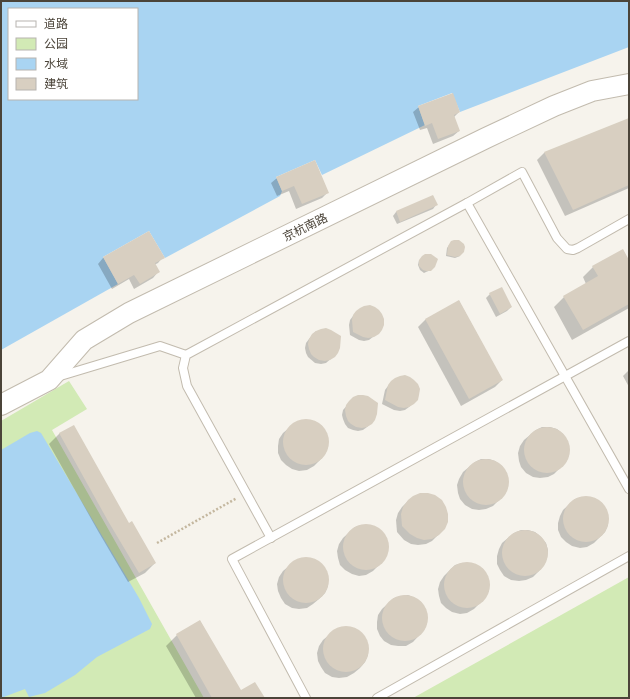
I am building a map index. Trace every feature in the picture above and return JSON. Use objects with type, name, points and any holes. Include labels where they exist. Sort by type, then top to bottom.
[{"type":"street","name":"京杭南路","points":[[1,405],[49,380],[84,340],[129,313],[472,145],[547,110],[592,91],[629,84]]},
{"type":"lane","points":[[49,380],[160,346],[186,355],[522,172],[557,238],[567,249],[573,250],[578,248],[629,220]]},
{"type":"lane","points":[[466,202],[629,489]]},
{"type":"lane","points":[[306,698],[232,559],[629,342]]},
{"type":"lane","points":[[186,355],[183,368],[187,386],[271,538]]},
{"type":"lane","points":[[377,698],[629,556]]},
{"type":"path","points":[[157,543],[247,493]]},
{"type":"green space","points":[[69,381],[87,409],[52,430],[204,698],[1,698],[1,421]]},
{"type":"green space","points":[[629,577],[629,698],[413,698]]},
{"type":"water","points":[[1,1],[629,1],[629,47],[460,112],[452,93],[418,106],[425,125],[322,175],[315,160],[276,177],[282,191],[280,196],[165,258],[149,231],[103,257],[118,284],[1,350]]},
{"type":"water","points":[[37,431],[41,433],[139,598],[152,624],[150,629],[97,657],[75,675],[45,693],[29,697],[25,689],[1,698],[1,450],[30,433]]},
{"type":"building","points":[[453,93],[460,112],[454,115],[460,131],[438,139],[432,123],[425,126],[418,106]]},
{"type":"building","points":[[629,118],[629,185],[573,210],[544,152]]},
{"type":"building","points":[[315,160],[329,193],[302,204],[294,186],[282,191],[276,177]]},
{"type":"building","points":[[433,195],[438,205],[400,222],[396,211]]},
{"type":"building","points":[[149,231],[165,258],[155,263],[160,272],[140,284],[134,275],[118,284],[103,257]]},
{"type":"building","points":[[459,240],[464,244],[464,252],[460,256],[455,257],[447,255],[448,246],[451,241]]},
{"type":"building","points":[[623,249],[629,260],[629,304],[583,330],[563,296],[598,276],[592,266]]},
{"type":"building","points":[[425,254],[431,254],[438,259],[435,267],[431,271],[423,270],[419,266],[419,260]]},
{"type":"building","points":[[502,287],[512,307],[500,314],[489,293]]},
{"type":"building","points":[[459,300],[503,380],[469,399],[425,319]]},
{"type":"building","points":[[370,305],[379,310],[382,314],[384,325],[379,334],[368,338],[353,332],[352,320],[356,311],[364,306]]},
{"type":"building","points":[[326,328],[341,336],[338,353],[335,357],[325,361],[319,360],[311,354],[308,344],[312,334]]},
{"type":"building","points":[[405,375],[414,380],[420,389],[418,400],[409,407],[404,408],[398,407],[385,400],[388,385],[391,381]]},
{"type":"building","points":[[358,395],[368,396],[378,403],[375,420],[372,424],[362,428],[356,427],[348,421],[345,410],[349,401]]},
{"type":"building","points":[[311,419],[323,425],[328,433],[328,451],[323,459],[315,464],[301,465],[289,459],[284,451],[283,437],[289,425],[297,420]]},
{"type":"building","points":[[74,425],[129,523],[132,521],[156,563],[139,573],[59,433]]},
{"type":"building","points":[[552,427],[564,433],[569,441],[569,459],[564,467],[556,472],[542,473],[530,467],[525,459],[524,445],[530,433],[538,428]]},
{"type":"building","points":[[491,459],[495,460],[505,469],[508,473],[508,491],[499,501],[491,505],[481,505],[473,501],[464,491],[463,477],[467,469],[477,460]]},
{"type":"building","points":[[420,493],[435,495],[442,500],[448,514],[448,522],[445,529],[432,539],[424,540],[417,538],[410,534],[402,526],[401,514],[403,507],[408,500]]},
{"type":"building","points":[[591,496],[595,497],[605,506],[608,510],[608,528],[599,538],[591,542],[581,542],[573,538],[564,528],[563,514],[567,506],[577,497]]},
{"type":"building","points":[[371,524],[375,525],[385,534],[388,538],[388,556],[379,566],[371,570],[361,570],[353,566],[344,556],[343,542],[347,534],[357,525]]},
{"type":"building","points":[[530,530],[542,536],[547,544],[547,562],[542,570],[534,575],[520,576],[508,570],[503,562],[502,548],[508,536],[516,531]]},
{"type":"building","points":[[311,557],[315,558],[325,567],[328,571],[328,589],[319,599],[311,603],[301,603],[293,599],[284,589],[283,575],[287,567],[297,558]]},
{"type":"building","points":[[472,562],[484,568],[489,576],[489,594],[484,602],[476,607],[462,608],[450,602],[445,594],[444,580],[450,568],[458,563]]},
{"type":"building","points":[[410,595],[422,601],[427,609],[427,627],[422,635],[414,640],[400,641],[388,635],[383,627],[382,613],[388,601],[396,596]]},
{"type":"building","points":[[200,620],[241,690],[255,682],[265,698],[212,698],[176,634]]},
{"type":"building","points":[[351,626],[355,627],[365,636],[368,640],[368,658],[359,668],[351,672],[341,672],[333,668],[324,658],[323,644],[327,636],[337,627]]}]
